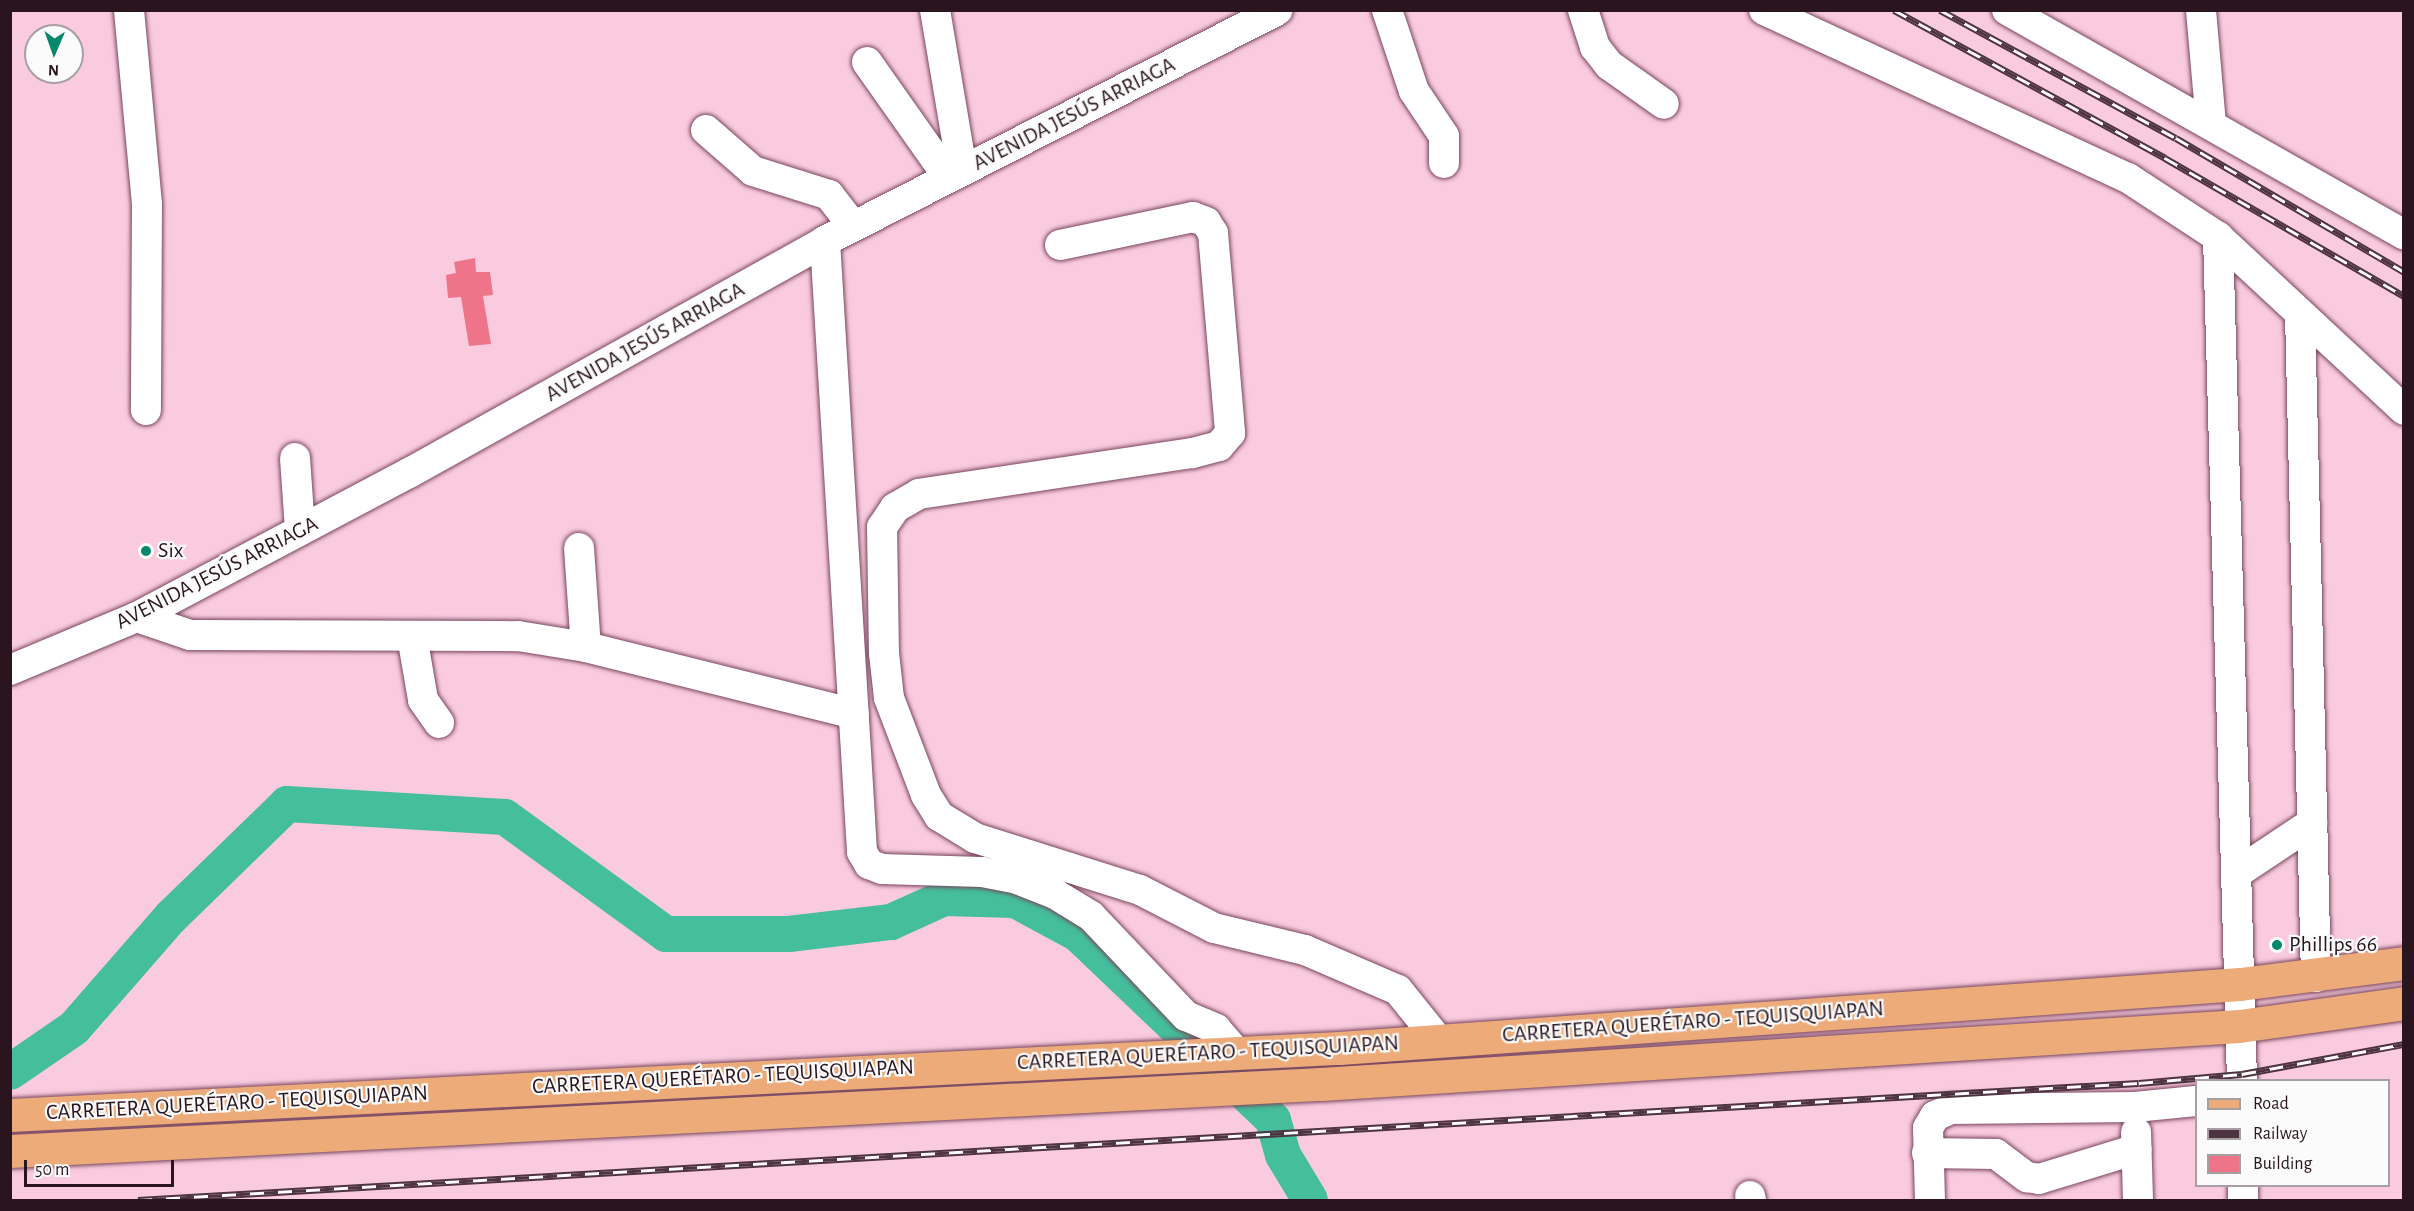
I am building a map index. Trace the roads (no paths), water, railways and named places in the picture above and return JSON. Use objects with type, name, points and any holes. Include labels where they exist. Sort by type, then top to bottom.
[{"type":"main road","name":"CARRETERA QUERÉTARO - TEQUISQUIAPAN","points":[[17,1115],[1439,1041],[2240,984],[2316,977],[2403,963]]},
{"type":"main road","name":"CARRETERA QUERÉTARO - TEQUISQUIAPAN","points":[[10,1151],[1245,1088],[2239,1026],[2403,1003]]},
{"type":"street","points":[[129,10],[147,204],[146,410]]},
{"type":"street","points":[[935,10],[955,174]]},
{"type":"street","name":"AVENIDA JESÚS ARRIAGA","points":[[10,670],[137,617],[853,226],[1278,10]]},
{"type":"street","points":[[1387,10],[1414,91],[1444,136],[1444,163]]},
{"type":"street","points":[[1583,10],[1595,47],[1609,65],[1664,104]]},
{"type":"street","points":[[1764,10],[2128,178],[2218,237],[2403,410]]},
{"type":"street","points":[[2007,10],[2403,235]]},
{"type":"street","points":[[2201,10],[2211,125]]},
{"type":"street","points":[[867,62],[955,174]]},
{"type":"street","points":[[706,130],[753,171],[829,195],[853,226]]},
{"type":"street","points":[[1060,245],[1193,217],[1206,222],[1213,233],[1230,433],[1219,446],[1192,453],[919,494],[895,508],[882,527],[885,664],[889,698],[926,795],[939,816],[975,838],[1140,890],[1214,928],[1305,950],[1398,990],[1439,1041]]},
{"type":"street","points":[[2218,237],[2240,871],[2239,1026],[2242,1079]]},
{"type":"street","points":[[825,241],[862,852],[869,864],[882,869],[982,872],[1017,879],[1055,894],[1091,916],[1186,1016],[1216,1029],[1231,1051]]},
{"type":"street","points":[[2300,314],[2316,977]]},
{"type":"street","points":[[295,458],[300,530]]},
{"type":"street","points":[[579,548],[586,647]]},
{"type":"street","points":[[137,617],[190,635],[518,636],[586,647],[854,714]]},
{"type":"street","points":[[412,636],[423,700],[439,723]]},
{"type":"street","points":[[2240,871],[2312,823]]},
{"type":"street","points":[[1929,1200],[1928,1128],[1935,1116],[1951,1109],[2134,1107],[2195,1101]]},
{"type":"street","points":[[2134,1107],[2138,1200]]},
{"type":"street","points":[[1927,1153],[1996,1154],[2027,1177],[2039,1179],[2137,1149]]},
{"type":"waterway","points":[[10,1072],[74,1028],[171,917],[287,804],[505,817],[666,934],[789,934],[891,922],[944,898],[1015,900],[1078,934],[1273,1120],[1283,1155],[1310,1200]]},
{"type":"railway","points":[[1894,10],[2165,158],[2404,296]]},
{"type":"railway","points":[[1940,10],[2176,138],[2404,272]]},
{"type":"railway","points":[[138,1200],[2139,1083],[2242,1074],[2404,1044]]},
{"type":"place","name":"Six","points":[[146,551]]},
{"type":"place","name":"Phillips 66","points":[[2277,945]]}]
